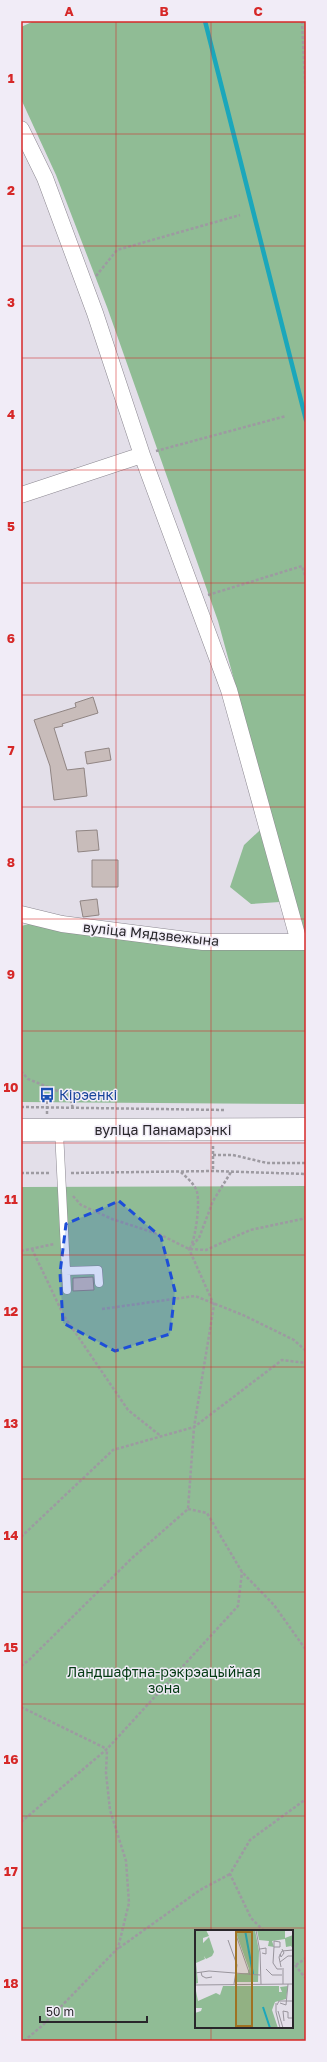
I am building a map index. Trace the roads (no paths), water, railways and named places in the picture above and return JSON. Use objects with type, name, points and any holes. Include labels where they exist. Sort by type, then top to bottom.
[{"type":"main road","name":"вуліца Панамарэнкі","points":[[21,1130],[306,1129]]},
{"type":"street","points":[[21,129],[45,178],[86,289],[142,455],[196,598],[228,690],[303,942]]},
{"type":"street","points":[[21,495],[142,455]]},
{"type":"street","name":"вуліца Мядзвежына","points":[[21,914],[62,924],[203,942],[303,942]]},
{"type":"lane","points":[[59,1131],[67,1290]]},
{"type":"lane","points":[[66,1271],[98,1270],[99,1283]]},
{"type":"waterway","points":[[205,21],[306,420]]},
{"type":"place","name":"Кірэенкі","points":[[47,1095]]},
{"type":"park label","name":"Ландшафтна-рэкрэацыйная зона","points":[[164,1680]]}]
